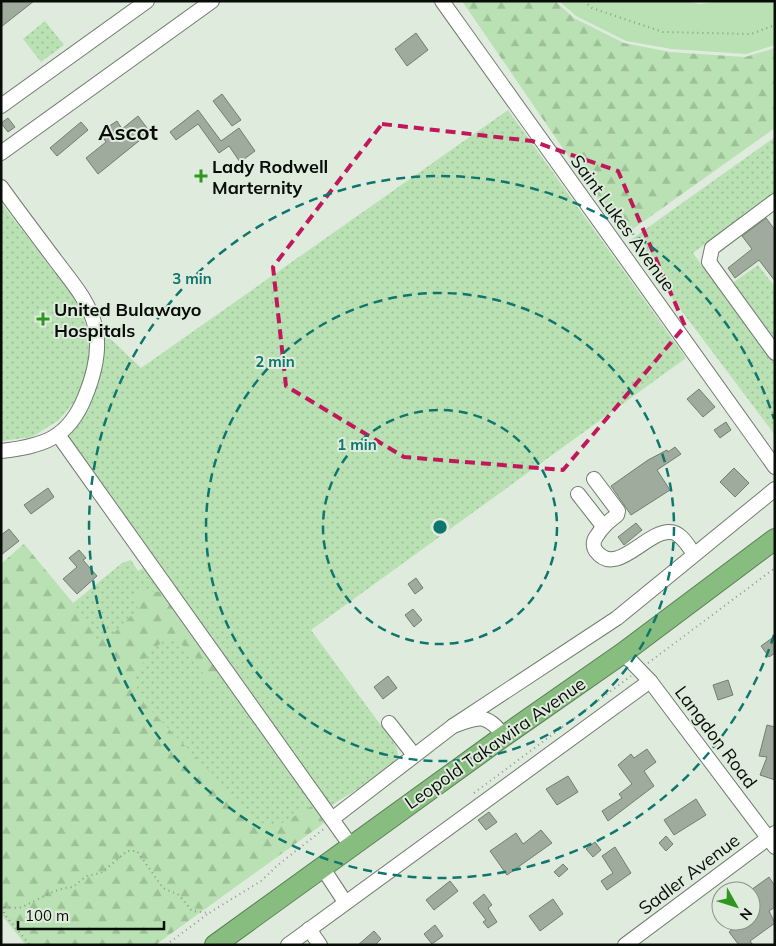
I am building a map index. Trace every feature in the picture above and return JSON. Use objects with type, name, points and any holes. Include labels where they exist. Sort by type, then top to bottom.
[{"type":"highway","name":"Leopold Takawira Avenue","points":[[215,945],[504,736],[623,653],[775,539]]},
{"type":"street","points":[[1,106],[147,1]]},
{"type":"street","points":[[1,153],[212,1]]},
{"type":"street","name":"Saint Lukes Avenue","points":[[442,1],[775,467]]},
{"type":"street","points":[[1,187],[86,303],[95,326],[98,350],[92,381],[82,404],[59,436],[32,447],[1,451]]},
{"type":"street","points":[[774,203],[712,248],[709,262],[770,337],[775,353]]},
{"type":"street","points":[[59,436],[351,846]]},
{"type":"street","points":[[594,479],[618,511],[617,515],[603,526],[594,540],[594,549],[601,557],[609,560],[617,559],[656,534],[667,531],[675,532],[694,554]]},
{"type":"street","points":[[333,820],[453,726],[617,618],[775,489]]},
{"type":"street","points":[[578,494],[603,526]]},
{"type":"street","name":"Langdon Road","points":[[623,653],[650,681],[773,839]]},
{"type":"street","points":[[288,945],[650,681]]},
{"type":"street","points":[[453,726],[468,720],[484,719],[493,722],[504,736]]},
{"type":"street","points":[[388,723],[414,755]]},
{"type":"street","name":"Sadler Avenue","points":[[625,945],[773,839]]},
{"type":"street","points":[[322,867],[345,902]]},
{"type":"street","points":[[309,929],[320,945]]},
{"type":"path","points":[[584,1],[592,8],[663,32],[751,34],[775,25]]},
{"type":"path","points":[[474,794],[775,568]]},
{"type":"path","points":[[166,945],[209,913],[261,881],[333,820]]},
{"type":"path","points":[[1,904],[4,907],[23,907],[37,898],[64,888],[73,887],[86,876],[101,874],[127,852],[137,851],[163,888],[180,895],[192,911],[209,913]]},
{"type":"path","points":[[4,907],[4,914],[30,945]]},
{"type":"highlighted area","points":[[382,124],[532,141],[618,171],[685,326],[563,470],[404,457],[286,386],[273,267]]},
{"type":"green space","points":[[462,1],[555,1],[574,18],[624,43],[670,52],[745,57],[775,48],[775,128],[623,236]]},
{"type":"green space","points":[[559,1],[687,1],[699,4],[722,1],[775,1],[775,45],[746,54],[672,49],[626,41],[576,16]]},
{"type":"green space","points":[[45,21],[64,45],[41,62],[23,39]]},
{"type":"green space","points":[[508,110],[686,358],[311,630],[396,746],[399,760],[327,808],[64,433],[84,406],[98,327],[141,368]]},
{"type":"green space","points":[[775,137],[775,193],[693,253],[721,291],[758,265],[775,287],[775,435],[629,241]]},
{"type":"green space","name":"United Bulawayo Hospitals","points":[[2,204],[78,303],[89,334],[89,366],[79,396],[59,420],[32,437],[1,441]]},
{"type":"green space","points":[[24,544],[72,604],[122,563],[131,560],[138,571],[145,567],[319,813],[324,823],[155,945],[26,945],[1,914],[1,564]]},
{"type":"green space","points":[[24,544],[88,621],[96,639],[110,637],[138,609],[135,599],[142,591],[162,592],[222,670],[216,679],[205,680],[200,665],[192,653],[181,644],[166,639],[149,653],[135,676],[139,698],[258,822],[277,826],[312,806],[319,813],[324,823],[155,945],[26,945],[1,914],[1,564]]},
{"type":"building","points":[[1,1],[34,1],[1,27]]},
{"type":"building","points":[[416,33],[428,50],[407,66],[395,49]]},
{"type":"building","points":[[222,94],[241,120],[232,126],[213,101]]},
{"type":"building","points":[[198,110],[221,141],[239,128],[255,151],[240,162],[229,146],[219,153],[198,124],[176,140],[170,132]]},
{"type":"building","points":[[138,116],[150,132],[98,174],[86,158],[106,142],[100,132],[117,121],[122,129]]},
{"type":"building","points":[[8,118],[15,127],[8,132],[1,123]]},
{"type":"building","points":[[81,122],[88,130],[57,156],[50,148]]},
{"type":"building","points":[[766,218],[775,230],[775,281],[759,260],[735,278],[728,268],[752,249],[742,236]]},
{"type":"building","points":[[699,389],[715,407],[703,417],[687,399]]},
{"type":"building","points":[[726,422],[731,430],[720,438],[714,430]]},
{"type":"building","points":[[675,447],[681,454],[657,470],[670,490],[631,515],[611,486],[648,460]]},
{"type":"building","points":[[734,468],[749,483],[735,497],[720,482]]},
{"type":"building","points":[[48,488],[54,497],[31,514],[24,505]]},
{"type":"building","points":[[636,523],[642,530],[624,545],[618,537]]},
{"type":"building","points":[[9,529],[19,541],[1,555],[1,535]]},
{"type":"building","points":[[79,550],[86,558],[83,560],[97,576],[77,594],[63,579],[77,567],[69,558]]},
{"type":"building","points":[[416,578],[423,588],[415,594],[408,584]]},
{"type":"building","points":[[413,609],[422,620],[414,627],[405,615]]},
{"type":"building","points":[[775,636],[775,653],[769,657],[761,646]]},
{"type":"building","points":[[388,676],[397,688],[383,699],[374,687]]},
{"type":"building","points":[[728,680],[733,695],[718,700],[713,685]]},
{"type":"building","points":[[767,725],[775,727],[775,780],[760,775],[767,757],[759,756]]},
{"type":"building","points":[[647,749],[656,762],[644,771],[654,786],[608,821],[602,811],[622,798],[619,794],[632,784],[618,765],[631,754],[634,758]]},
{"type":"building","points":[[568,776],[578,792],[557,805],[546,789]]},
{"type":"building","points":[[696,799],[706,815],[674,835],[664,820]]},
{"type":"building","points":[[489,812],[497,822],[486,830],[478,820]]},
{"type":"building","points":[[541,830],[552,843],[507,875],[490,851],[516,833],[523,844]]},
{"type":"building","points":[[666,836],[673,844],[666,851],[659,843]]},
{"type":"building","points":[[595,842],[601,850],[593,857],[586,849]]},
{"type":"building","points":[[615,847],[631,873],[607,890],[601,881],[613,873],[602,856]]},
{"type":"building","points":[[563,864],[568,869],[559,877],[554,872]]},
{"type":"building","points":[[769,877],[775,886],[775,907],[769,911],[775,923],[750,941],[753,945],[739,945],[729,932],[730,931],[761,931],[761,883]]},
{"type":"building","points":[[450,881],[458,891],[434,910],[426,900]]},
{"type":"building","points":[[484,894],[492,905],[488,908],[497,922],[488,928],[483,922],[486,920],[473,903]]},
{"type":"building","points":[[553,899],[563,914],[540,931],[529,916]]},
{"type":"building","points":[[435,925],[443,936],[432,944],[424,934]]},
{"type":"building","points":[[374,931],[381,939],[375,945],[358,945]]},
{"type":"place","name":"Lady Rodwell Marternity","points":[[201,176]]},
{"type":"place","name":"United Bulawayo Hospitals","points":[[43,319]]},
{"type":"district","name":"Ascot","points":[[128,132]]}]
